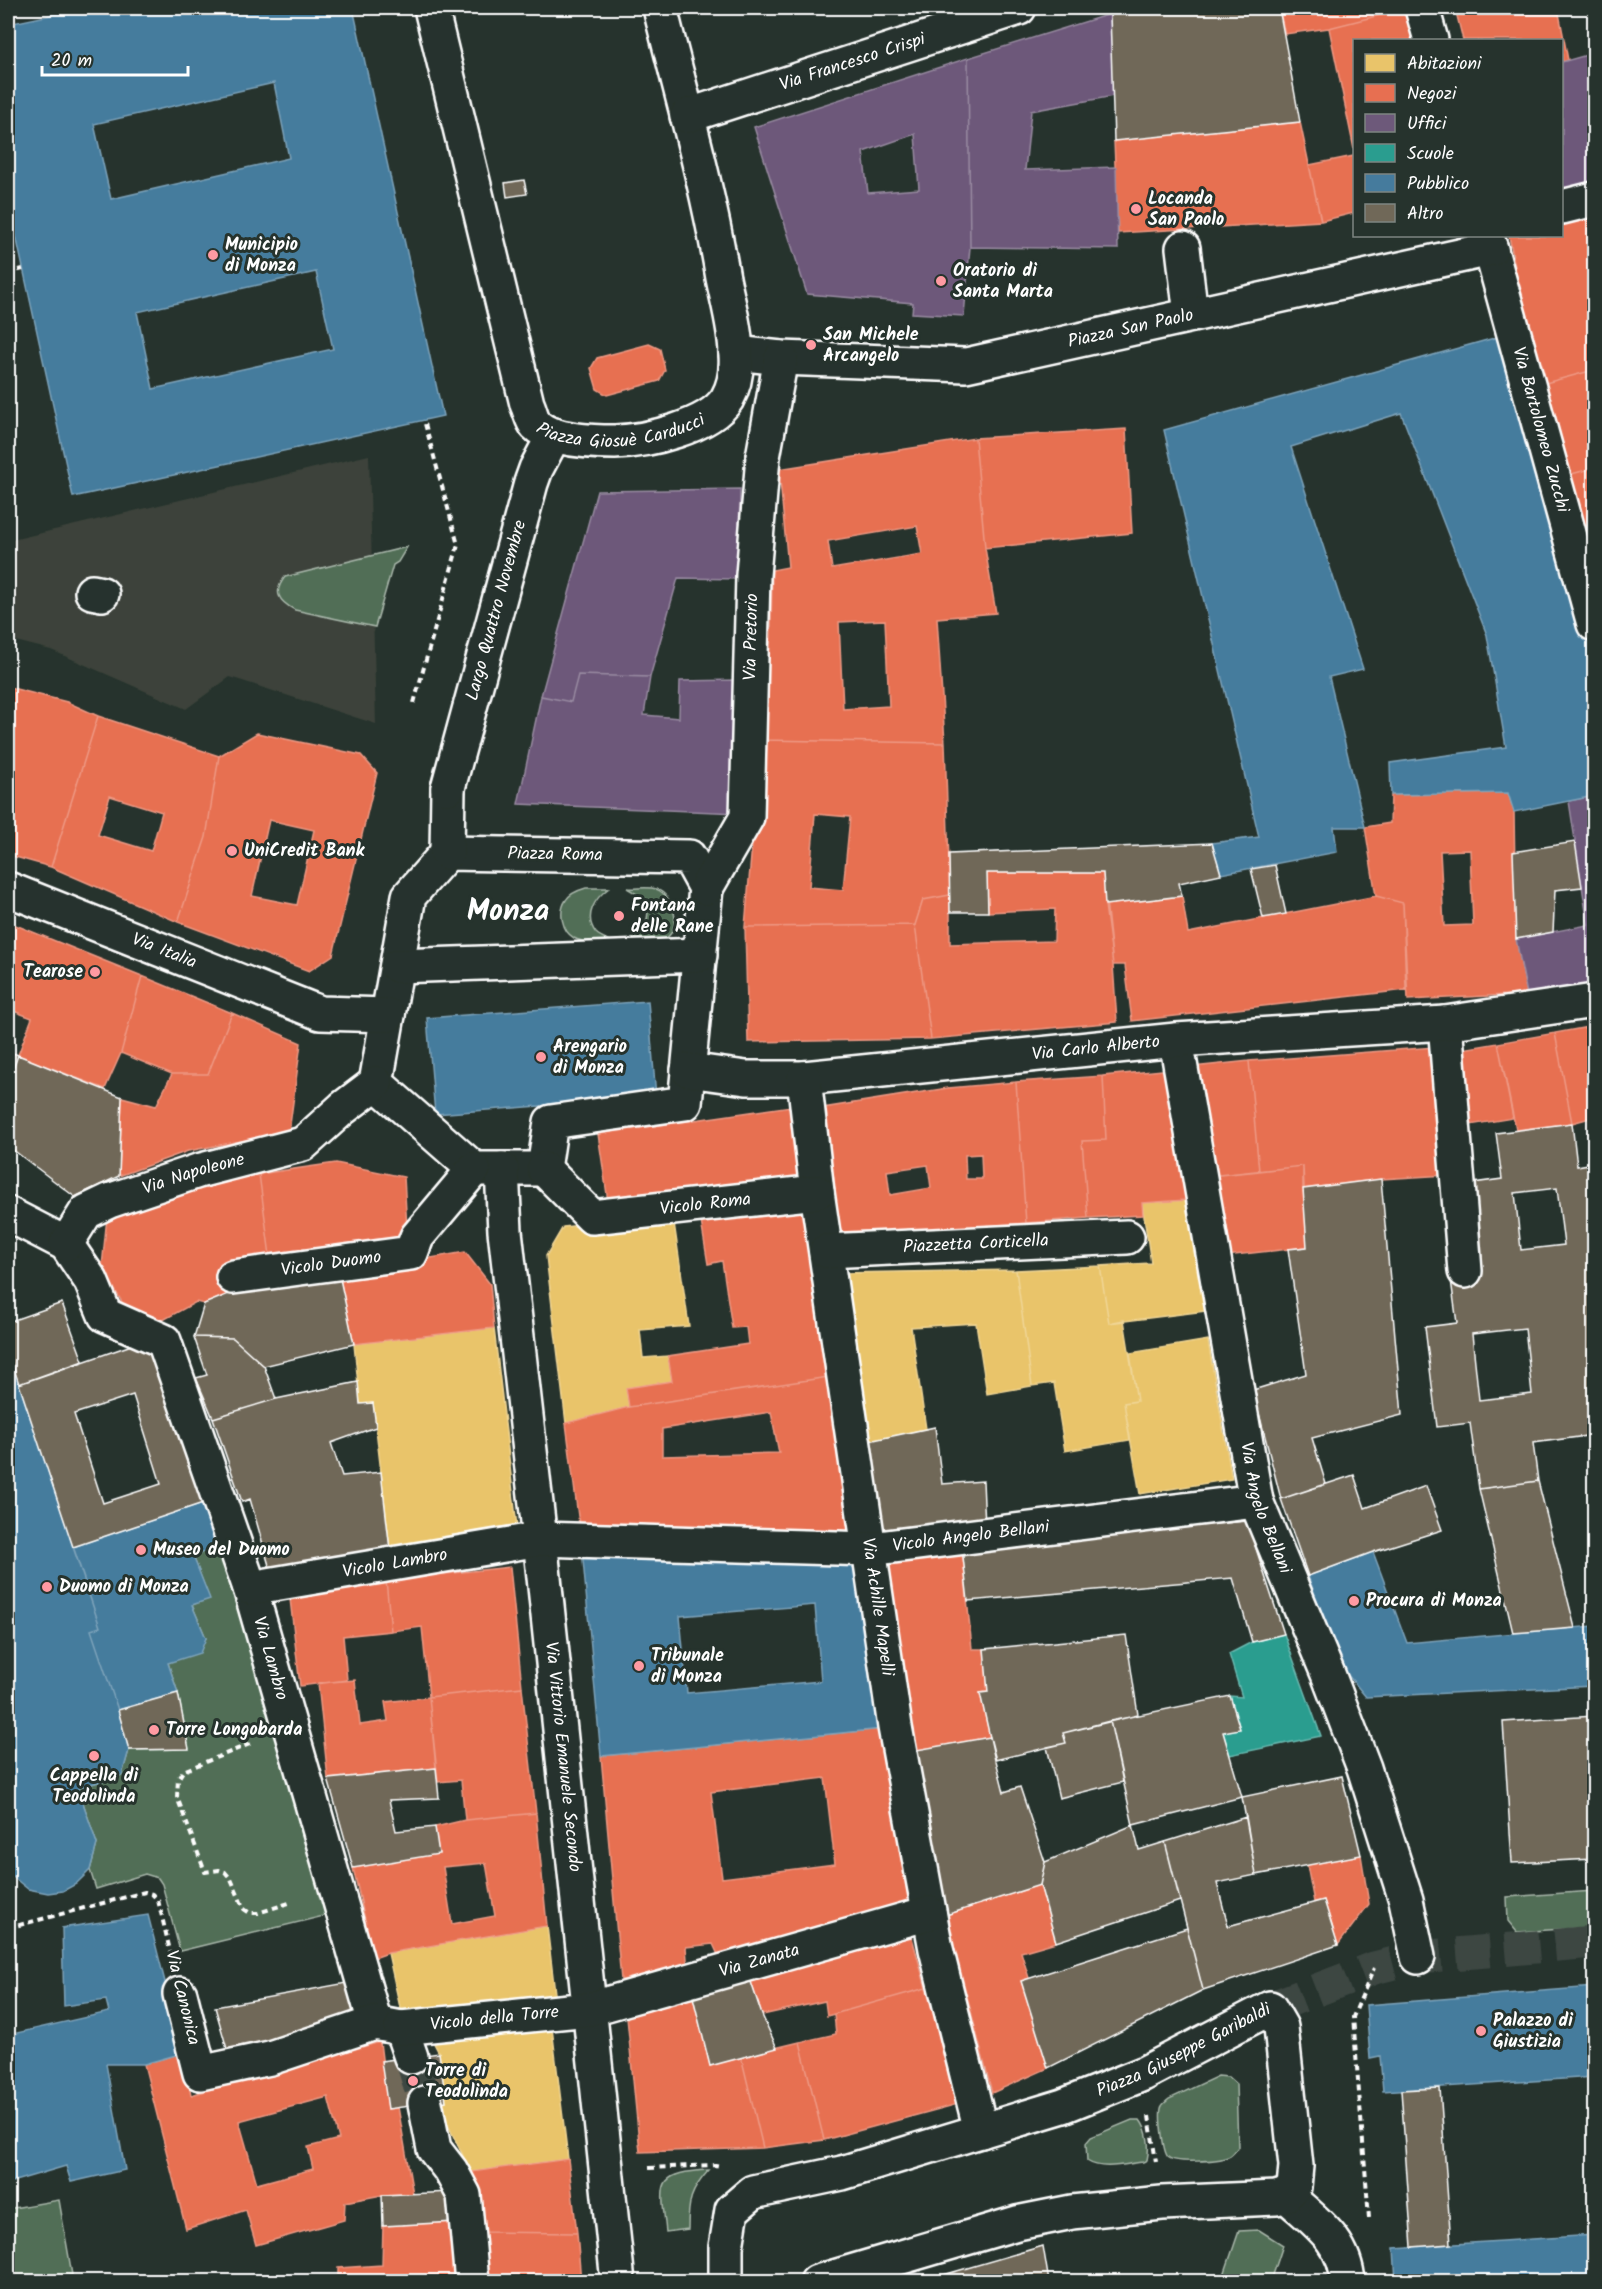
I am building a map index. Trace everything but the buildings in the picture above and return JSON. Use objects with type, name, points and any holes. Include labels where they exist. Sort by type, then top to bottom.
[{"type":"street","name":"Piazza Giosuè Carducci","points":[[431,8],[527,404],[537,425],[554,435],[583,442],[618,442],[653,436],[686,427],[709,416],[726,400],[735,381],[761,356],[716,233],[660,8]]},
{"type":"street","name":"Via Francesco Crispi","points":[[687,116],[1019,8]]},
{"type":"street","points":[[1422,8],[1431,39]]},
{"type":"street","points":[[1563,207],[1594,199]]},
{"type":"street","name":"Piazza San Paolo","points":[[761,356],[966,365],[1191,315],[1489,242]]},
{"type":"street","name":"Via Bartolomeo Zucchi","points":[[1489,242],[1594,624]]},
{"type":"street","points":[[1183,248],[1191,315]]},
{"type":"street","name":"Via Pretorio","points":[[706,888],[747,817],[753,574],[763,457],[761,356]]},
{"type":"street","name":"Largo Quattro Novembre","points":[[447,853],[448,788],[531,483],[554,435]]},
{"type":"street","points":[[447,853],[409,896],[376,1083],[488,1169],[544,1169],[551,1122],[685,1103],[706,888]]},
{"type":"street","name":"Piazza Roma","points":[[447,853],[689,857],[706,888]]},
{"type":"street","name":"Via Italia","points":[[8,889],[320,1012],[388,1015]]},
{"type":"street","points":[[397,966],[700,956]]},
{"type":"street","name":"Via Carlo Alberto","points":[[688,1070],[746,1078],[804,1078],[1176,1040],[1445,1023],[1594,1001]]},
{"type":"street","points":[[1445,1023],[1465,1271]]},
{"type":"street","name":"Via Angelo Bellani","points":[[1176,1040],[1257,1501],[1364,1768],[1406,1900],[1418,1957]]},
{"type":"street","name":"Via Achille Mapelli","points":[[804,1078],[817,1192],[896,1727],[936,1949],[981,2131]]},
{"type":"street","name":"Via Napoleone","points":[[66,1244],[86,1212],[109,1201],[198,1171],[303,1144],[343,1108],[376,1083]]},
{"type":"street","name":"Via Vittorio Emanuele Secondo","points":[[488,1169],[505,1231],[540,1539],[618,2282]]},
{"type":"street","name":"Vicolo Duomo","points":[[233,1277],[411,1253],[417,1237],[488,1169]]},
{"type":"street","name":"Vicolo Roma","points":[[544,1169],[592,1217],[817,1192]]},
{"type":"street","points":[[8,1214],[66,1244]]},
{"type":"street","name":"Piazzetta Corticella","points":[[826,1251],[1127,1236]]},
{"type":"street","name":"Via Lambro","points":[[66,1244],[91,1281],[105,1315],[164,1341],[250,1588],[290,1730],[396,2036]]},
{"type":"street","name":"Vicolo Angelo Bellani","points":[[540,1539],[870,1548],[1257,1501]]},
{"type":"street","name":"Vicolo Lambro","points":[[250,1588],[540,1539]]},
{"type":"street","name":"Via Zanata","points":[[589,2009],[929,1913]]},
{"type":"street","name":"Via Canonica","points":[[180,1994],[200,2073],[396,2036]]},
{"type":"street","name":"Piazza Giuseppe Garibaldi","points":[[753,2192],[842,2172],[1063,2106],[1143,2074],[1270,2008],[1281,2027],[1296,2166],[1294,2187],[1286,2195]]},
{"type":"street","name":"Vicolo della Torre","points":[[396,2036],[589,2009]]},
{"type":"street","points":[[425,2103],[434,2149],[451,2171],[464,2195],[472,2282]]},
{"type":"street","points":[[726,2282],[726,2247],[732,2210],[753,2192]]},
{"type":"street","points":[[817,2282],[1017,2223],[1072,2212],[1162,2203],[1276,2198],[1286,2195],[1331,2237],[1341,2250],[1347,2265],[1348,2282]]},
{"type":"path","points":[[8,273],[23,269]]},
{"type":"path","points":[[414,703],[458,545],[424,420]]},
{"type":"path","points":[[290,1730],[190,1766],[183,1771],[176,1787],[177,1797],[205,1872],[219,1870],[225,1872],[231,1879],[244,1909],[250,1913],[258,1913],[292,1902]]},
{"type":"path","name":"Via Canonica","points":[[8,1928],[145,1892],[152,1894],[158,1900],[180,1994]]},
{"type":"path","points":[[1370,2224],[1353,2017],[1374,1968]]},
{"type":"path","points":[[1143,2074],[1162,2203]]},
{"type":"path","points":[[607,2170],[715,2164],[732,2170],[753,2192]]},
{"type":"shaded area","points":[[369,455],[376,724],[230,677],[186,709],[51,650],[8,639],[8,541]]},
{"type":"green space","points":[[407,547],[398,562],[393,565],[375,627],[295,610],[279,596],[279,587],[285,577]]},
{"type":"green space","points":[[586,888],[609,888],[595,902],[591,920],[596,933],[613,942],[578,940],[570,935],[564,926],[562,910],[566,900],[572,894]]},
{"type":"green space","points":[[627,888],[653,888],[663,893],[672,907],[675,923],[668,937],[656,942],[627,943],[642,929],[648,915],[643,901]]},
{"type":"green space","points":[[226,1543],[336,1913],[180,1951],[162,1884],[158,1878],[145,1874],[96,1889],[90,1870],[97,1844],[78,1788],[122,1775],[129,1750],[188,1749],[178,1693],[168,1663],[206,1638],[192,1605],[209,1598],[193,1556]]},
{"type":"green space","points":[[1594,1891],[1594,1927],[1517,1932],[1508,1921],[1507,1897]]},
{"type":"green space","points":[[1218,2076],[1228,2077],[1236,2084],[1238,2147],[1230,2156],[1216,2160],[1179,2161],[1168,2157],[1162,2132],[1162,2105],[1169,2099]]},
{"type":"green space","points":[[1132,2120],[1140,2120],[1147,2134],[1147,2160],[1107,2166],[1087,2161],[1086,2143],[1091,2137]]},
{"type":"green space","points":[[709,2170],[691,2197],[688,2229],[666,2232],[663,2202],[665,2184],[678,2174]]},
{"type":"green space","points":[[59,2200],[72,2275],[38,2281],[8,2281],[8,2209]]},
{"type":"green space","points":[[1259,2230],[1283,2245],[1271,2281],[1222,2281],[1239,2231]]},
{"type":"tunnel","points":[[1270,2008],[1374,1968],[1418,1957],[1594,1942]]},
{"type":"tunnel","points":[[411,2057],[425,2103]]},
{"type":"place","name":"Locanda San Paolo","points":[[1136,209]]},
{"type":"place","name":"Municipio di Monza","points":[[213,255]]},
{"type":"place","name":"Oratorio di Santa Marta","points":[[941,281]]},
{"type":"place","name":"San Michele Arcangelo","points":[[811,345]]},
{"type":"place","name":"UniCredit Bank","points":[[232,851]]},
{"type":"place","name":"Fontana delle Rane","points":[[619,916]]},
{"type":"place","name":"Tearose","points":[[95,972]]},
{"type":"place","name":"Arengario di Monza","points":[[541,1057]]},
{"type":"place","name":"Museo del Duomo","points":[[141,1550]]},
{"type":"place","name":"Duomo di Monza","points":[[47,1587]]},
{"type":"place","name":"Procura di Monza","points":[[1354,1601]]},
{"type":"place","name":"Tribunale di Monza","points":[[639,1666]]},
{"type":"place","name":"Torre Longobarda","points":[[154,1730]]},
{"type":"place","name":"Cappella di Teodolinda","points":[[94,1756]]},
{"type":"place","name":"Palazzo di Giustizia","points":[[1481,2031]]},
{"type":"place","name":"Torre di Teodolinda","points":[[413,2081]]},
{"type":"district","name":"Monza","points":[[508,912]]}]
